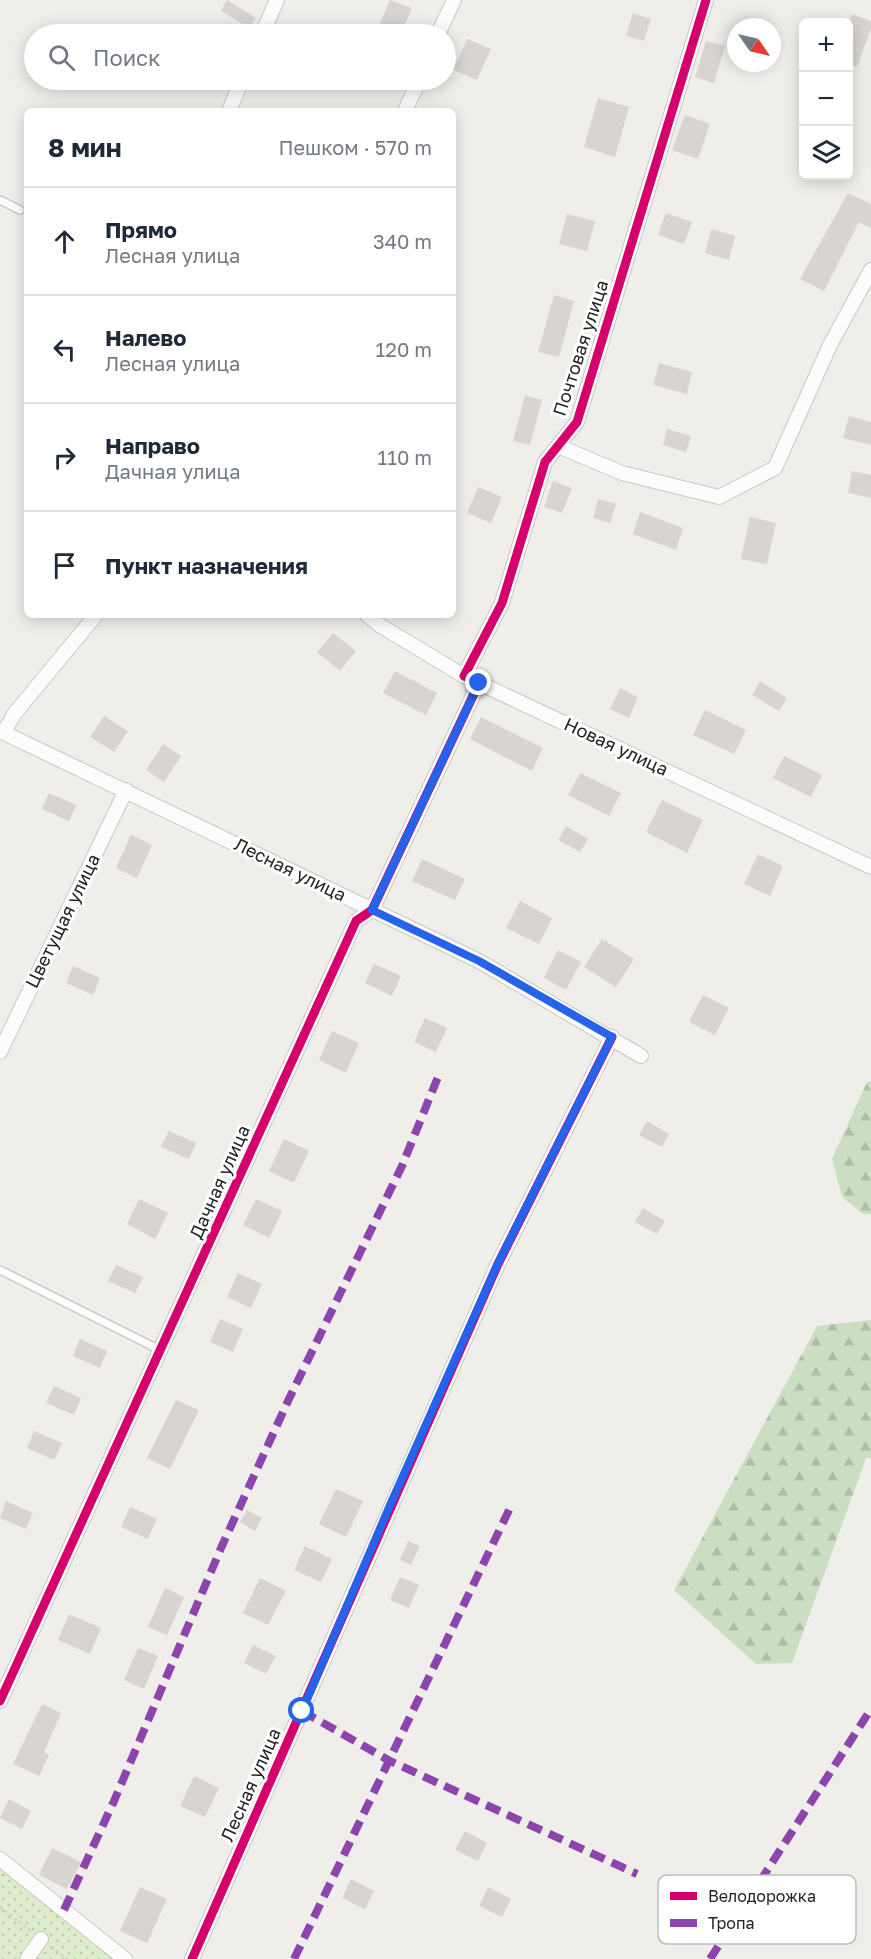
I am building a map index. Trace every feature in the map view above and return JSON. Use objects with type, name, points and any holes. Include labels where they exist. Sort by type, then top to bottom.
[{"type":"street","points":[[266,24],[277,0]]},
{"type":"street","points":[[443,24],[454,0]]},
{"type":"street","name":"Почтовая улица","points":[[464,676],[502,603],[544,462],[577,422],[706,0]]},
{"type":"street","points":[[230,108],[238,90]]},
{"type":"street","points":[[406,108],[414,90]]},
{"type":"street","points":[[558,446],[622,473],[719,497],[775,468],[830,345],[871,270]]},
{"type":"street","points":[[2,731],[94,618]]},
{"type":"street","points":[[371,618],[479,683]]},
{"type":"street","name":"Новая улица","points":[[479,683],[871,867]]},
{"type":"street","name":"Дачная улица","points":[[0,1701],[162,1351],[356,921],[372,910],[479,683]]},
{"type":"street","name":"Лесная улица","points":[[2,731],[479,961],[641,1056]]},
{"type":"street","name":"Цветущая улица","points":[[0,1052],[126,790]]},
{"type":"street","name":"Лесная улица","points":[[192,1959],[493,1274],[612,1037]]},
{"type":"street","points":[[0,1859],[125,1959]]},
{"type":"street","points":[[27,1959],[41,1939]]},
{"type":"lane","points":[[0,200],[20,210]]},
{"type":"lane","points":[[0,1270],[162,1351]]},
{"type":"green space","points":[[867,1082],[871,1082],[871,1214],[863,1214],[842,1197],[832,1159]]},
{"type":"green space","points":[[871,1320],[871,1458],[866,1458],[792,1663],[756,1664],[674,1590],[817,1326]]},
{"type":"green space","points":[[0,1860],[121,1959],[0,1959]]},
{"type":"building","points":[[227,0],[256,18],[252,24],[242,24],[221,11]]},
{"type":"building","points":[[390,0],[412,8],[405,24],[379,24]]},
{"type":"building","points":[[633,13],[651,19],[644,41],[626,36]]},
{"type":"building","points":[[852,14],[871,21],[871,29],[857,67],[853,66],[853,18],[851,18]]},
{"type":"building","points":[[467,39],[491,49],[477,80],[456,71],[456,63]]},
{"type":"building","points":[[706,41],[725,46],[714,83],[695,77]]},
{"type":"building","points":[[598,98],[629,107],[615,157],[584,147]]},
{"type":"building","points":[[685,115],[710,124],[698,159],[672,150]]},
{"type":"building","points":[[848,193],[871,204],[871,228],[859,222],[824,291],[800,279]]},
{"type":"building","points":[[666,213],[692,222],[684,244],[658,235]]},
{"type":"building","points":[[567,214],[595,221],[587,251],[559,244]]},
{"type":"building","points":[[711,229],[735,236],[729,260],[705,253]]},
{"type":"building","points":[[554,295],[574,301],[559,357],[538,352]]},
{"type":"building","points":[[659,363],[692,372],[687,394],[653,385]]},
{"type":"building","points":[[525,395],[542,400],[530,445],[513,441]]},
{"type":"building","points":[[849,416],[871,422],[871,445],[843,438]]},
{"type":"building","points":[[667,429],[691,436],[686,452],[663,445]]},
{"type":"building","points":[[852,471],[871,475],[871,498],[848,493]]},
{"type":"building","points":[[553,481],[572,488],[562,513],[544,507]]},
{"type":"building","points":[[478,487],[502,497],[491,523],[467,513]]},
{"type":"building","points":[[598,499],[616,504],[610,523],[593,518]]},
{"type":"building","points":[[640,512],[683,528],[676,550],[633,534]]},
{"type":"building","points":[[750,517],[776,523],[767,564],[741,559]]},
{"type":"building","points":[[333,633],[356,651],[340,671],[317,652]]},
{"type":"building","points":[[395,671],[437,693],[426,715],[383,693]]},
{"type":"building","points":[[760,681],[787,698],[779,711],[752,695]]},
{"type":"building","points":[[620,688],[638,697],[629,718],[610,709]]},
{"type":"building","points":[[705,710],[746,730],[734,754],[693,735]]},
{"type":"building","points":[[104,716],[128,731],[114,752],[90,737]]},
{"type":"building","points":[[481,717],[543,748],[532,771],[470,739]]},
{"type":"building","points":[[163,744],[181,756],[164,782],[146,770]]},
{"type":"building","points":[[784,756],[822,775],[811,797],[773,778]]},
{"type":"building","points":[[580,773],[621,793],[609,816],[568,795]]},
{"type":"building","points":[[49,793],[76,805],[69,821],[42,809]]},
{"type":"building","points":[[662,800],[703,820],[687,853],[646,832]]},
{"type":"building","points":[[566,826],[588,839],[580,852],[558,840]]},
{"type":"building","points":[[131,835],[152,845],[137,878],[116,868]]},
{"type":"building","points":[[758,854],[783,866],[770,896],[744,884]]},
{"type":"building","points":[[422,859],[465,879],[455,900],[412,881]]},
{"type":"building","points":[[520,901],[552,918],[539,944],[506,928]]},
{"type":"building","points":[[602,939],[634,959],[616,987],[584,967]]},
{"type":"building","points":[[558,950],[581,962],[566,990],[544,978]]},
{"type":"building","points":[[374,964],[401,976],[392,996],[365,983]]},
{"type":"building","points":[[73,966],[100,978],[93,995],[66,983]]},
{"type":"building","points":[[703,995],[729,1008],[715,1035],[689,1022]]},
{"type":"building","points":[[425,1018],[447,1028],[436,1052],[414,1042]]},
{"type":"building","points":[[332,1031],[359,1043],[346,1073],[319,1060]]},
{"type":"building","points":[[647,1121],[669,1134],[662,1147],[639,1135]]},
{"type":"building","points":[[169,1131],[196,1143],[189,1159],[161,1147]]},
{"type":"building","points":[[284,1139],[309,1151],[294,1183],[269,1171]]},
{"type":"building","points":[[139,1199],[168,1213],[155,1239],[127,1224]]},
{"type":"building","points":[[256,1199],[282,1211],[269,1238],[243,1225]]},
{"type":"building","points":[[643,1208],[665,1221],[657,1234],[635,1222]]},
{"type":"building","points":[[116,1265],[143,1277],[135,1293],[108,1281]]},
{"type":"building","points":[[238,1273],[262,1284],[251,1308],[227,1297]]},
{"type":"building","points":[[220,1319],[243,1329],[233,1352],[210,1342]]},
{"type":"building","points":[[80,1339],[107,1351],[100,1368],[73,1356]]},
{"type":"building","points":[[54,1386],[81,1398],[74,1415],[46,1403]]},
{"type":"building","points":[[176,1400],[199,1410],[170,1469],[147,1458]]},
{"type":"building","points":[[34,1431],[62,1443],[54,1460],[27,1448]]},
{"type":"building","points":[[336,1489],[363,1501],[346,1537],[319,1524]]},
{"type":"building","points":[[6,1501],[33,1513],[26,1529],[0,1518]]},
{"type":"building","points":[[130,1507],[157,1519],[148,1539],[121,1527]]},
{"type":"building","points":[[247,1510],[262,1518],[255,1531],[240,1522]]},
{"type":"building","points":[[408,1541],[420,1546],[411,1565],[400,1560]]},
{"type":"building","points":[[305,1546],[332,1559],[321,1582],[294,1570]]},
{"type":"building","points":[[400,1577],[419,1585],[409,1608],[390,1600]]},
{"type":"building","points":[[260,1578],[286,1591],[268,1625],[243,1613]]},
{"type":"building","points":[[165,1588],[184,1597],[167,1635],[148,1627]]},
{"type":"building","points":[[69,1614],[101,1628],[90,1654],[58,1640]]},
{"type":"building","points":[[253,1645],[276,1656],[266,1674],[244,1663]]},
{"type":"building","points":[[138,1648],[158,1656],[144,1689],[124,1680]]},
{"type":"building","points":[[42,1704],[61,1713],[44,1752],[49,1755],[39,1776],[13,1764]]},
{"type":"building","points":[[194,1776],[219,1788],[205,1817],[180,1806]]},
{"type":"building","points":[[9,1799],[31,1811],[22,1829],[0,1818]]},
{"type":"building","points":[[465,1831],[487,1843],[478,1861],[455,1850]]},
{"type":"building","points":[[52,1848],[81,1862],[67,1889],[39,1875]]},
{"type":"building","points":[[351,1879],[374,1891],[365,1909],[342,1898]]},
{"type":"building","points":[[140,1887],[167,1899],[147,1943],[120,1931]]},
{"type":"building","points":[[488,1887],[511,1899],[502,1917],[479,1906]]},
{"type":"marked path","points":[[64,1910],[114,1801],[221,1548],[288,1401],[402,1166],[440,1072]]},
{"type":"marked path","points":[[294,1959],[511,1506]]},
{"type":"marked path","points":[[764,1875],[871,1709]]},
{"type":"marked path","points":[[302,1711],[390,1761],[637,1874]]},
{"type":"marked path","points":[[710,1959],[720,1944]]},
{"type":"cycle path","points":[[0,1701],[356,921],[372,910],[479,683],[464,676],[502,603],[545,462],[577,422],[706,0]]},
{"type":"cycle path","points":[[192,1959],[498,1264],[612,1037]]},
{"type":"route","points":[[302,1711],[390,1505],[498,1263],[612,1037],[479,961],[372,910],[479,683]]}]
